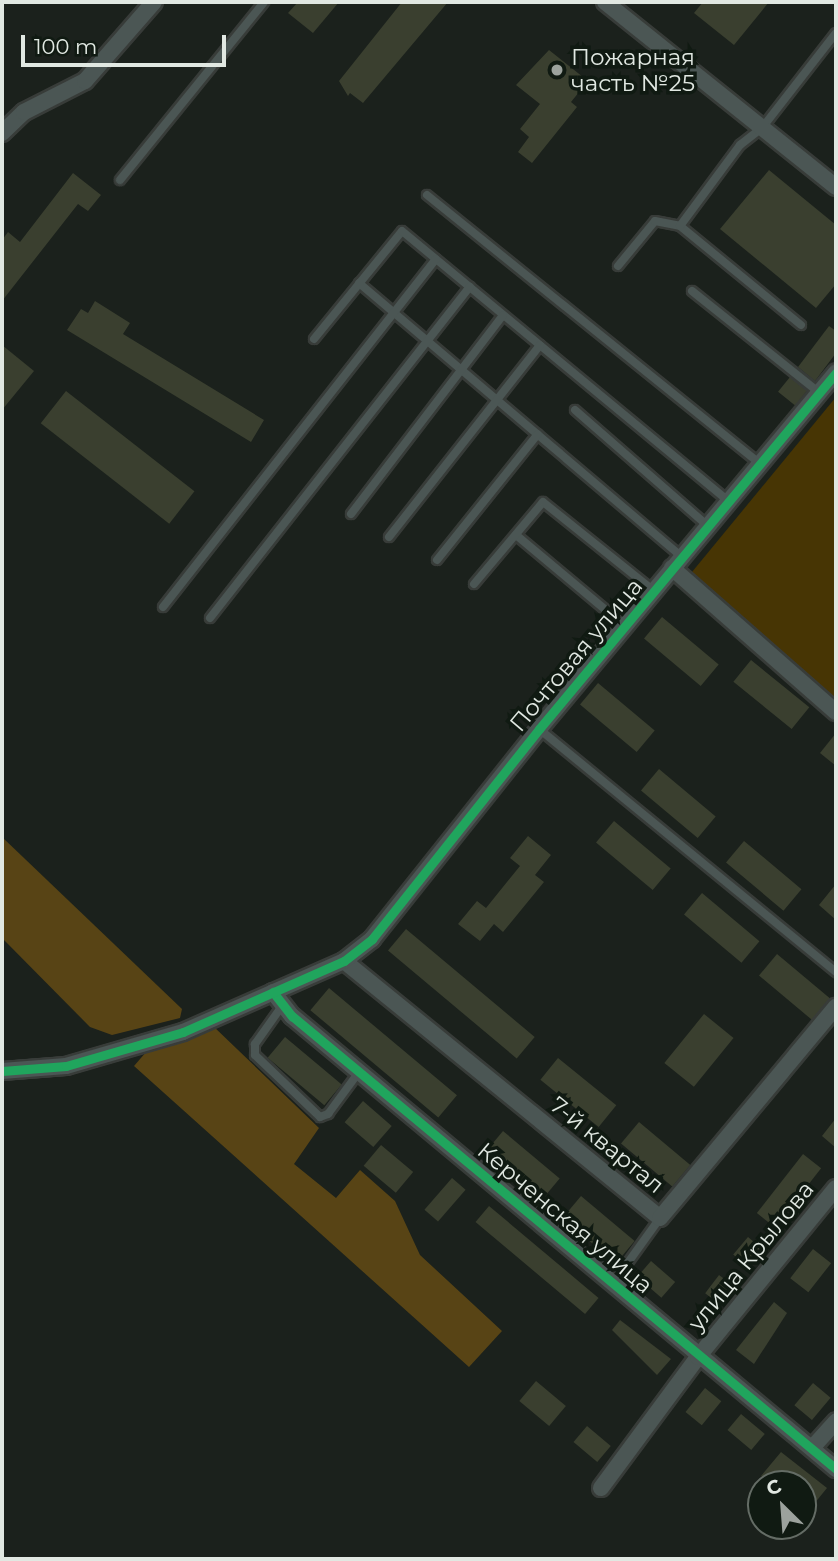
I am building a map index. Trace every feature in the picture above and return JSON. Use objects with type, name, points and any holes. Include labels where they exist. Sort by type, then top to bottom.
[{"type":"street","points":[[2,133],[24,112],[85,81],[153,2]]},
{"type":"street","points":[[605,2],[836,187]]},
{"type":"street","name":"Почтовая улица","points":[[2,1071],[66,1066],[183,1032],[277,999],[344,961],[372,939],[539,729],[836,372]]},
{"type":"street","points":[[677,563],[836,712]]},
{"type":"street","name":"7-й квартал","points":[[344,961],[660,1217],[836,1007]]},
{"type":"street","name":"Керченская улица","points":[[277,999],[359,1072],[614,1282],[698,1357],[836,1469]]},
{"type":"street","name":"улица Крылова","points":[[601,1488],[698,1357],[836,1188]]},
{"type":"street","points":[[812,1448],[836,1421]]},
{"type":"lane","points":[[120,180],[264,2]]},
{"type":"lane","points":[[680,226],[740,145],[762,128],[836,33]]},
{"type":"lane","points":[[427,195],[759,463]]},
{"type":"lane","points":[[618,266],[655,221],[680,226],[801,325]]},
{"type":"lane","points":[[314,339],[402,231],[728,501]]},
{"type":"lane","points":[[163,607],[436,259]]},
{"type":"lane","points":[[359,283],[538,434],[677,563]]},
{"type":"lane","points":[[210,618],[470,287]]},
{"type":"lane","points":[[692,291],[820,393]]},
{"type":"lane","points":[[351,514],[464,372],[503,315]]},
{"type":"lane","points":[[389,537],[540,345]]},
{"type":"lane","points":[[575,410],[708,526]]},
{"type":"lane","points":[[437,560],[538,434]]},
{"type":"lane","points":[[474,584],[543,502],[654,591]]},
{"type":"lane","points":[[516,535],[625,626]]},
{"type":"lane","points":[[539,729],[836,972]]},
{"type":"lane","points":[[277,999],[255,1044],[255,1055],[320,1117],[328,1114],[359,1072]]},
{"type":"lane","points":[[614,1282],[660,1217]]},
{"type":"shaded area","points":[[836,397],[836,701],[692,572]]},
{"type":"shaded area","points":[[2,837],[182,1009],[180,1018],[112,1035],[90,1027],[2,938]]},
{"type":"shaded area","points":[[212,1025],[319,1128],[294,1164],[336,1198],[360,1170],[395,1201],[420,1255],[502,1331],[469,1367],[134,1066],[153,1044]]},
{"type":"building","points":[[298,2],[339,2],[313,33],[288,13]]},
{"type":"building","points":[[402,2],[448,2],[363,103],[350,93],[348,96],[339,81]]},
{"type":"building","points":[[703,2],[769,2],[734,45],[694,13]]},
{"type":"building","points":[[549,50],[588,81],[571,102],[577,107],[532,163],[518,152],[529,137],[520,129],[540,104],[516,85]]},
{"type":"building","points":[[769,170],[836,225],[836,284],[816,308],[720,229]]},
{"type":"building","points":[[73,173],[101,195],[88,211],[78,204],[2,301],[2,240],[8,232],[20,242]]},
{"type":"building","points":[[95,301],[130,323],[123,334],[264,420],[251,442],[67,330],[81,309],[88,313]]},
{"type":"building","points":[[829,326],[836,331],[836,353],[815,381],[798,367]]},
{"type":"building","points":[[2,345],[34,371],[2,410]]},
{"type":"building","points":[[790,377],[807,391],[795,406],[778,392]]},
{"type":"building","points":[[66,391],[194,491],[169,524],[41,423]]},
{"type":"building","points":[[662,617],[719,665],[701,686],[644,638]]},
{"type":"building","points":[[751,660],[809,707],[792,729],[733,682]]},
{"type":"building","points":[[598,683],[655,731],[637,752],[580,704]]},
{"type":"building","points":[[836,733],[836,766],[820,753]]},
{"type":"building","points":[[659,769],[716,817],[698,838],[641,790]]},
{"type":"building","points":[[614,821],[671,869],[653,890],[596,842]]},
{"type":"building","points":[[528,836],[551,855],[535,875],[544,882],[503,932],[494,924],[480,941],[458,924],[477,901],[486,908],[520,866],[510,858]]},
{"type":"building","points":[[744,841],[801,889],[783,911],[726,862]]},
{"type":"building","points":[[836,884],[836,920],[819,905]]},
{"type":"building","points":[[702,893],[759,941],[741,963],[684,914]]},
{"type":"building","points":[[406,929],[535,1037],[517,1058],[388,950]]},
{"type":"building","points":[[777,954],[830,998],[812,1020],[759,975]]},
{"type":"building","points":[[329,988],[457,1095],[438,1118],[310,1010]]},
{"type":"building","points":[[704,1014],[734,1038],[694,1087],[664,1063]]},
{"type":"building","points":[[285,1037],[342,1085],[324,1105],[268,1058]]},
{"type":"building","points":[[558,1058],[616,1105],[599,1127],[540,1080]]},
{"type":"building","points":[[363,1101],[392,1126],[373,1147],[345,1122]]},
{"type":"building","points":[[836,1118],[836,1148],[822,1136]]},
{"type":"building","points":[[639,1122],[690,1165],[672,1187],[621,1143]]},
{"type":"building","points":[[503,1131],[560,1179],[542,1200],[485,1152]]},
{"type":"building","points":[[381,1145],[413,1172],[396,1193],[364,1166]]},
{"type":"building","points":[[803,1154],[821,1168],[775,1227],[757,1213]]},
{"type":"building","points":[[452,1178],[466,1190],[438,1222],[424,1210]]},
{"type":"building","points":[[581,1196],[635,1241],[616,1263],[562,1218]]},
{"type":"building","points":[[489,1206],[599,1298],[585,1314],[476,1222]]},
{"type":"building","points":[[748,1237],[760,1247],[745,1265],[733,1255]]},
{"type":"building","points":[[813,1249],[831,1263],[808,1292],[790,1278]]},
{"type":"building","points":[[651,1261],[675,1282],[661,1298],[637,1277]]},
{"type":"building","points":[[719,1275],[731,1284],[717,1302],[705,1293]]},
{"type":"building","points":[[774,1302],[787,1313],[754,1364],[736,1350]]},
{"type":"building","points":[[620,1320],[671,1359],[657,1375],[612,1330]]},
{"type":"building","points":[[536,1381],[566,1406],[549,1426],[519,1401]]},
{"type":"building","points":[[813,1383],[831,1398],[812,1420],[794,1405]]},
{"type":"building","points":[[705,1388],[721,1401],[702,1425],[685,1412]]},
{"type":"building","points":[[741,1414],[765,1434],[751,1450],[728,1430]]},
{"type":"building","points":[[587,1426],[611,1446],[597,1462],[574,1442]]},
{"type":"building","points":[[781,1452],[804,1470],[766,1470]]},
{"type":"building","points":[[817,1480],[827,1488],[817,1500]]},
{"type":"cycle path","points":[[2,1071],[66,1066],[183,1032],[344,961],[372,939],[539,729],[836,372]]},
{"type":"cycle path","points":[[273,992],[292,1016],[836,1469]]},
{"type":"place","name":"Пожарная часть №25","points":[[557,70]]}]
